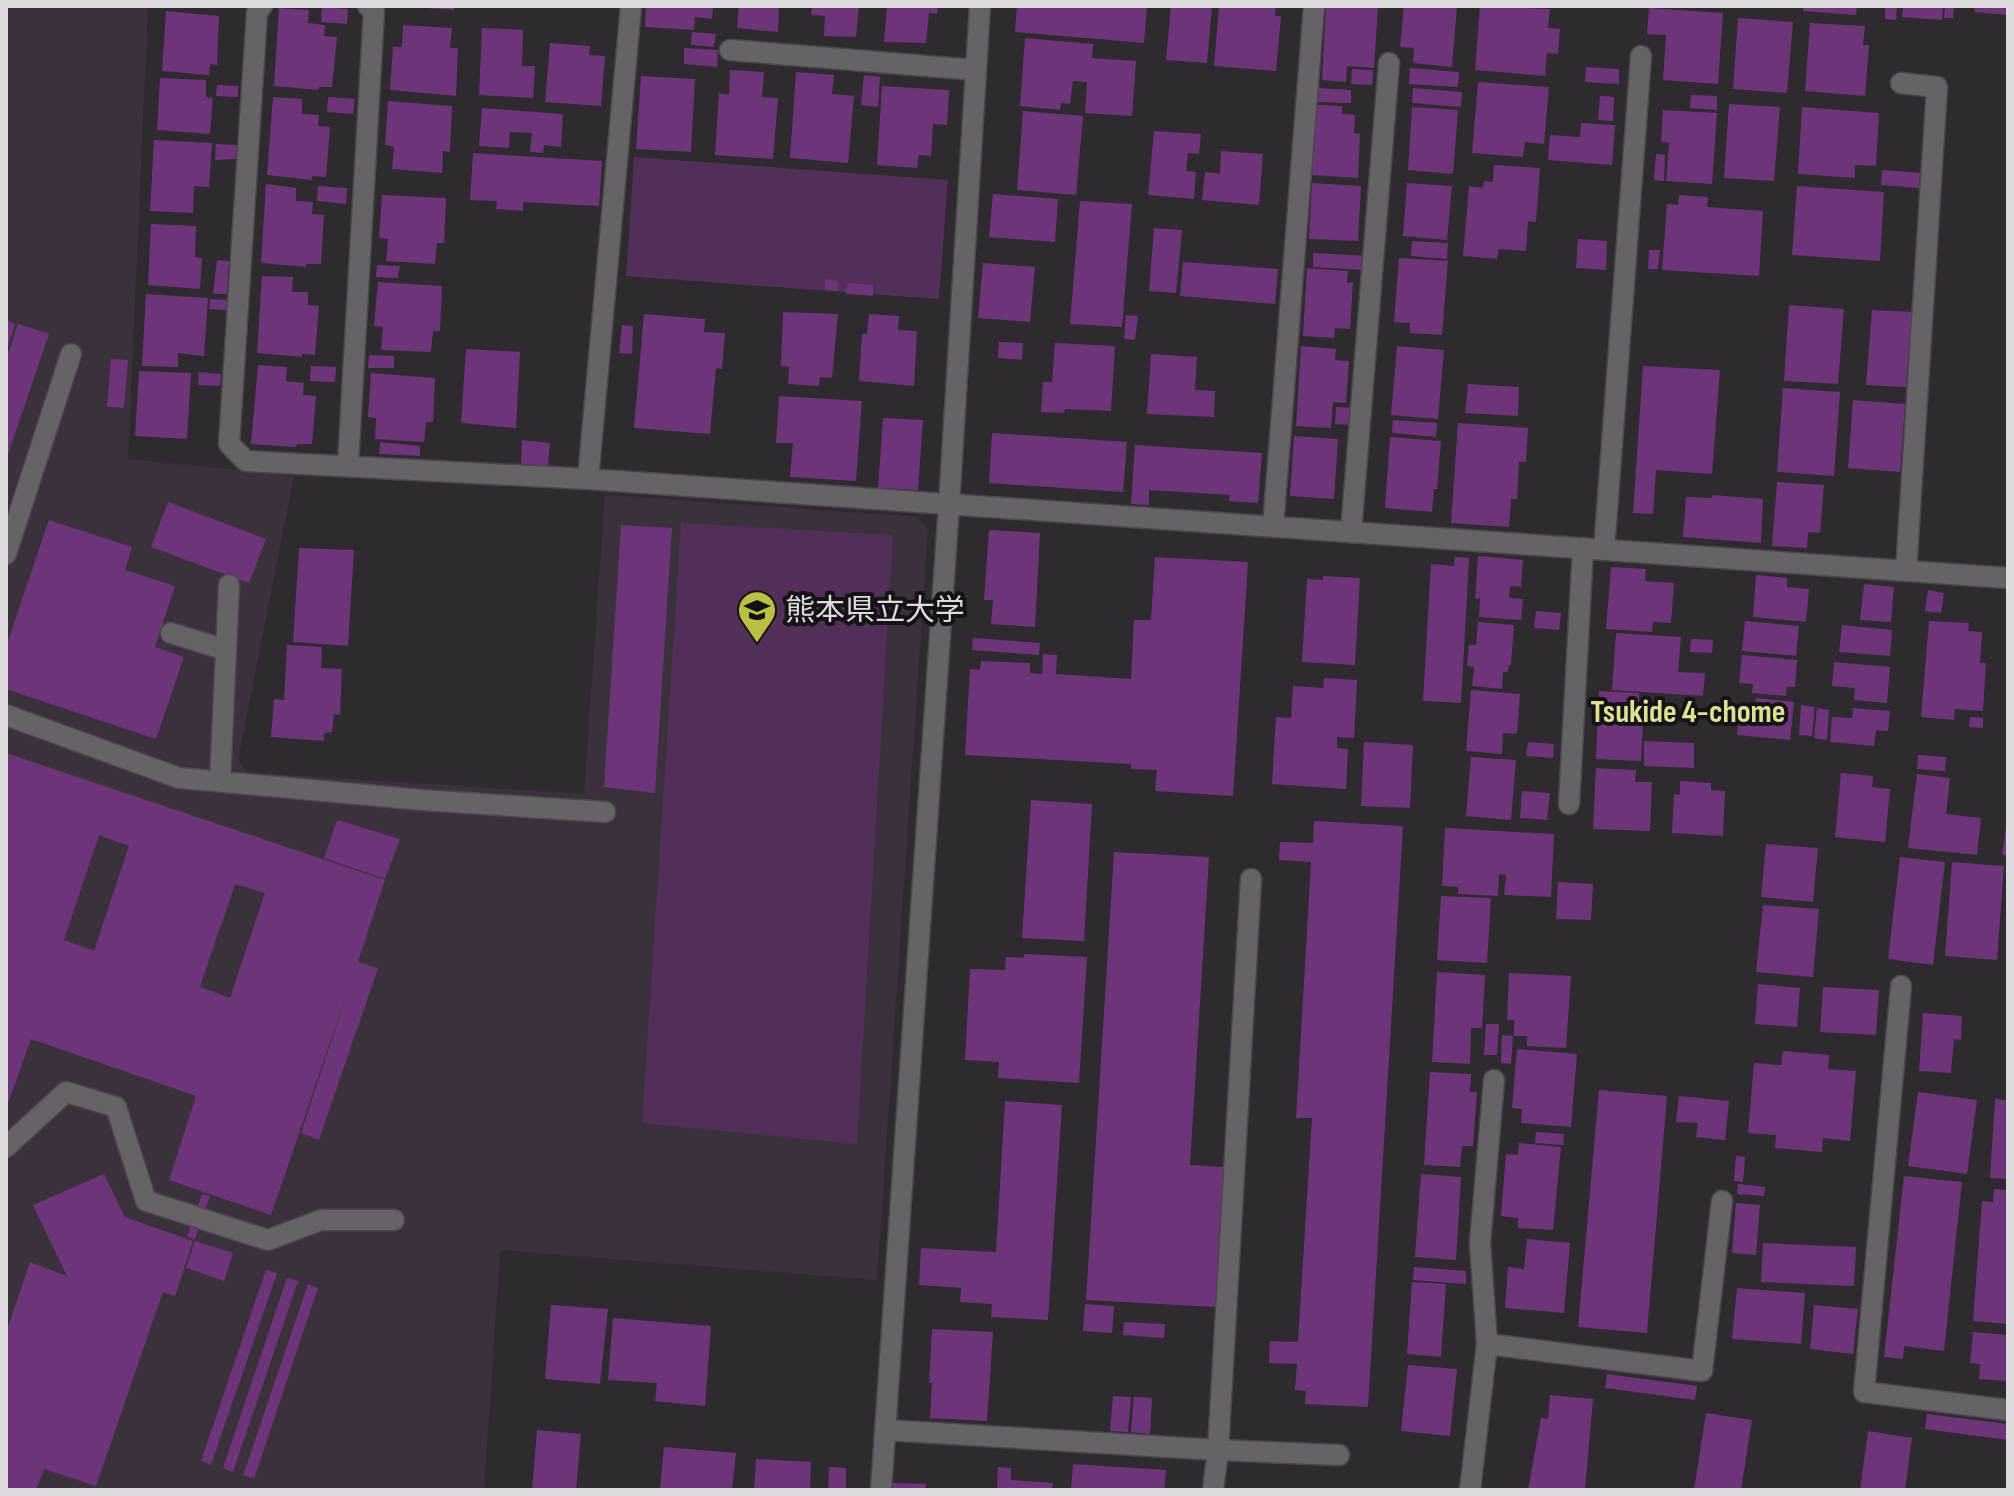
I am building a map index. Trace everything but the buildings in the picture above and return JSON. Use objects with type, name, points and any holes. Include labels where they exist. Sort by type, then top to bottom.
[{"type":"street","points":[[262,6],[257,12],[229,444],[246,461],[588,479],[2008,578]]},
{"type":"street","points":[[348,464],[374,11],[368,6]]},
{"type":"street","points":[[588,479],[631,6]]},
{"type":"street","points":[[881,1490],[980,6]]},
{"type":"street","points":[[1273,527],[1314,6]]},
{"type":"street","points":[[730,50],[976,70]]},
{"type":"street","points":[[1569,804],[1641,56]]},
{"type":"street","points":[[1351,532],[1389,63]]},
{"type":"street","points":[[1901,83],[1937,87],[1906,571]]},
{"type":"street","points":[[6,554],[71,354]]},
{"type":"street","points":[[220,782],[229,585]]},
{"type":"street","points":[[171,633],[226,650]]},
{"type":"street","points":[[6,715],[179,778],[605,812]]},
{"type":"street","points":[[1213,1490],[1218,1450],[1251,879]]},
{"type":"street","points":[[1901,986],[1864,1392],[2008,1410]]},
{"type":"street","points":[[1470,1490],[1487,1344],[1480,1243],[1494,1080]]},
{"type":"street","points":[[6,1147],[66,1092],[116,1107],[146,1201],[268,1240],[321,1220],[394,1220]]},
{"type":"street","points":[[1487,1344],[1702,1371],[1722,1201]]},
{"type":"street","points":[[885,1430],[1339,1455]]},
{"type":"shaded area","name":"熊本県立大学","points":[[6,6],[148,6],[128,459],[294,476],[238,760],[247,772],[584,794],[605,495],[917,517],[928,529],[877,1280],[500,1250],[484,1490],[6,1490]]},
{"type":"shaded area","points":[[634,157],[948,180],[939,299],[626,276]]},
{"type":"shaded area","points":[[681,523],[893,535],[857,1144],[642,1123]]},
{"type":"place","name":"熊本県立大学","points":[[757,644]]},
{"type":"district","name":"Tsukide 4-chome","points":[[1688,711]]}]
